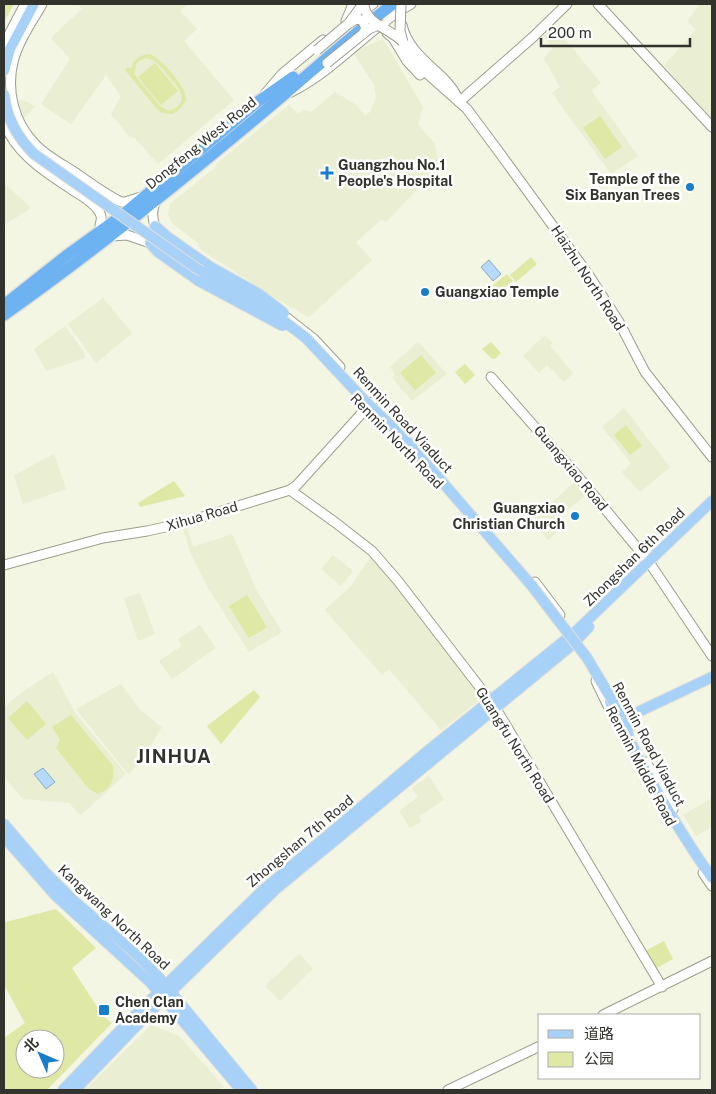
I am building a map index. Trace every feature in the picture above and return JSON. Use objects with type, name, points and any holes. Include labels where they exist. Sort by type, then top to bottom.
[{"type":"highway","name":"Dongfeng West Road","points":[[4,317],[111,236],[151,197],[256,103],[283,85],[383,4]]},
{"type":"highway","name":"Dongfeng West Road","points":[[4,305],[66,256],[151,197],[280,98],[319,63],[403,6]]},
{"type":"main road","points":[[4,71],[10,48],[34,4]]},
{"type":"main road","name":"Renmin Road Viaduct","points":[[4,94],[11,121],[24,143],[34,154],[196,268],[264,306],[306,338],[364,400],[406,440],[532,586],[587,658],[628,737],[690,847],[712,878]]},
{"type":"main road","points":[[156,230],[209,266],[268,300],[283,312],[306,338]]},
{"type":"main road","points":[[150,243],[158,252],[199,280],[306,338]]},
{"type":"main road","name":"Dongfeng West Road","points":[[4,298],[42,269],[66,256]]},
{"type":"main road","name":"Zhongshan 6th Road","points":[[651,564],[712,501]]},
{"type":"main road","name":"Zhongshan 6th Road","points":[[573,639],[712,508]]},
{"type":"main road","name":"Zhongshan 7th Road","points":[[63,1090],[165,992],[232,919],[279,875],[573,639]]},
{"type":"main road","points":[[628,737],[627,722],[636,714],[712,677]]},
{"type":"main road","points":[[603,687],[617,708],[626,713],[636,714]]},
{"type":"main road","name":"Kangwang North Road","points":[[4,824],[45,872],[73,900],[143,960],[165,992]]},
{"type":"main road","name":"Kangwang North Road","points":[[4,837],[55,895],[143,975],[165,992]]},
{"type":"main road","points":[[165,992],[241,1090]]},
{"type":"main road","points":[[165,992],[252,1090]]},
{"type":"main road","name":"Zhongshan 7th Road","points":[[75,1090],[134,1022]]},
{"type":"street","points":[[4,44],[25,4]]},
{"type":"street","points":[[42,4],[22,40],[14,60],[10,83],[13,105],[24,130],[36,145],[122,202],[151,197]]},
{"type":"street","points":[[348,22],[353,4]]},
{"type":"street","points":[[256,103],[348,22],[363,4],[368,16],[403,42],[428,76],[459,102]]},
{"type":"street","points":[[256,103],[293,64],[373,4]]},
{"type":"street","points":[[459,102],[533,37],[567,4]]},
{"type":"street","points":[[598,4],[712,127]]},
{"type":"street","points":[[368,33],[372,27],[393,22],[403,6]]},
{"type":"street","points":[[403,6],[402,23],[405,33],[421,58],[452,87],[459,102]]},
{"type":"street","points":[[403,6],[400,27],[403,42]]},
{"type":"street","points":[[280,98],[403,6]]},
{"type":"street","points":[[348,22],[356,19],[362,20],[368,33]]},
{"type":"street","points":[[280,98],[318,77],[368,33],[376,29],[384,29],[391,32]]},
{"type":"street","points":[[368,33],[382,32],[390,35],[409,63],[422,77],[442,93],[459,102]]},
{"type":"street","name":"Haizhu North Road","points":[[459,102],[474,118],[562,236],[612,311],[645,372],[712,457]]},
{"type":"street","points":[[4,122],[9,134],[25,155],[99,210],[101,215],[100,225]]},
{"type":"street","points":[[81,196],[91,197],[95,192],[94,185]]},
{"type":"street","points":[[66,256],[120,208],[151,197]]},
{"type":"street","points":[[150,243],[156,230],[151,197]]},
{"type":"street","name":"Renmin North Road","points":[[156,230],[172,246],[204,269],[286,316],[319,345],[369,406]]},
{"type":"street","name":"Renmin North Road","points":[[111,236],[127,235],[164,250],[201,276],[262,310],[311,348],[369,406],[419,449],[537,584],[573,639]]},
{"type":"street","name":"Guangxiao Road","points":[[491,377],[576,474],[651,564],[712,656]]},
{"type":"street","name":"Xihua Road","points":[[4,565],[103,538],[183,523],[290,490],[297,485],[369,406]]},
{"type":"street","name":"Guangfu North Road","points":[[290,490],[372,551],[398,581],[492,704],[662,987]]},
{"type":"street","name":"Renmin Middle Road","points":[[573,639],[597,666],[633,737],[673,809],[712,870]]},
{"type":"street","name":"Renmin Middle Road","points":[[573,639],[678,836],[712,886]]},
{"type":"street","points":[[605,1014],[712,961]]},
{"type":"street","points":[[448,1090],[538,1047]]},
{"type":"shaded area","points":[[78,4],[188,4],[180,11],[197,29],[184,41],[234,100],[158,164],[135,138],[130,137],[111,114],[121,96],[106,75],[71,124],[41,104],[70,59],[51,38],[82,9]]},
{"type":"shaded area","points":[[700,4],[712,4],[712,121],[664,65],[696,30],[688,21]]},
{"type":"shaded area","points":[[554,26],[601,83],[591,90],[638,156],[611,174],[552,93],[560,87],[544,58],[553,49],[544,36]]},
{"type":"shaded area","name":"Guangzhou No.1 People's Hospital","points":[[383,39],[423,107],[418,124],[435,144],[439,167],[386,222],[381,220],[356,242],[372,260],[309,317],[273,297],[200,249],[198,243],[172,223],[168,214],[170,204],[289,105],[298,114],[304,110],[311,112],[335,92],[355,104],[365,116],[370,112],[376,98],[374,85],[353,52]]},
{"type":"shaded area","points":[[20,99],[36,106],[24,118],[18,102]]},
{"type":"shaded area","points":[[4,183],[31,208],[4,225]]},
{"type":"shaded area","points":[[103,298],[132,333],[96,363],[68,324]]},
{"type":"shaded area","points":[[65,326],[84,352],[85,358],[46,371],[34,349]]},
{"type":"shaded area","points":[[545,335],[553,343],[550,346],[573,373],[564,382],[547,365],[539,373],[523,356]]},
{"type":"shaded area","points":[[418,342],[447,374],[412,401],[392,378],[395,374],[390,367]]},
{"type":"shaded area","points":[[624,408],[670,467],[640,492],[622,472],[631,463],[602,427]]},
{"type":"shaded area","points":[[54,454],[66,489],[23,504],[14,475]]},
{"type":"shaded area","points":[[576,481],[587,494],[558,518],[564,526],[548,540],[532,520]]},
{"type":"shaded area","points":[[187,527],[193,547],[232,534],[256,589],[282,632],[249,652],[208,588],[190,552],[183,528]]},
{"type":"shaded area","points":[[333,555],[353,571],[341,586],[321,569]]},
{"type":"shaded area","points":[[372,555],[402,590],[481,699],[441,730],[389,669],[382,675],[325,610],[351,586]]},
{"type":"shaded area","points":[[140,593],[155,634],[138,641],[124,598]]},
{"type":"shaded area","points":[[200,625],[216,648],[172,679],[159,661],[182,646],[178,639]]},
{"type":"shaded area","points":[[53,672],[76,714],[126,774],[81,815],[69,803],[23,799],[4,777],[4,707],[25,690]]},
{"type":"shaded area","points":[[121,684],[140,710],[162,727],[139,763],[128,774],[76,709]]},
{"type":"shaded area","points":[[429,776],[444,800],[419,816],[421,822],[410,828],[399,811],[418,797],[412,788]]},
{"type":"shaded area","points":[[712,798],[712,827],[696,836],[683,815]]},
{"type":"shaded area","points":[[299,954],[313,969],[280,1001],[265,986]]},
{"type":"shaded area","points":[[151,1025],[179,1036],[224,1087],[218,1090],[85,1090]]},
{"type":"green space","points":[[4,4],[14,4],[4,22]]},
{"type":"green space","points":[[150,54],[155,57],[166,67],[178,81],[185,94],[184,104],[173,114],[162,113],[156,108],[125,70],[128,67],[131,69],[135,60]],"holes":[[[146,58],[162,68],[180,91],[182,100],[176,108],[169,111],[160,106],[134,74],[137,62]]]},
{"type":"green space","points":[[155,63],[178,91],[161,105],[138,77]]},
{"type":"green space","points":[[600,116],[622,147],[605,159],[583,128]]},
{"type":"green space","points":[[531,257],[537,264],[516,282],[510,275]]},
{"type":"green space","points":[[507,274],[513,281],[493,297],[487,290]]},
{"type":"green space","points":[[491,342],[501,353],[495,359],[491,358],[482,349]]},
{"type":"green space","points":[[421,355],[436,373],[415,390],[400,373]]},
{"type":"green space","points":[[465,364],[475,375],[465,384],[455,372]]},
{"type":"green space","points":[[626,425],[642,446],[630,455],[614,435]]},
{"type":"green space","points":[[174,481],[185,496],[140,507],[138,503]]},
{"type":"green space","points":[[247,595],[267,627],[249,638],[229,606]]},
{"type":"green space","points":[[254,690],[260,697],[221,744],[207,726]]},
{"type":"green space","points":[[27,701],[46,724],[27,740],[8,718]]},
{"type":"green space","points":[[71,715],[113,766],[111,783],[98,794],[89,789],[56,748],[60,739],[52,727]]},
{"type":"green space","points":[[56,909],[96,948],[72,968],[103,1016],[112,1023],[65,1071],[65,1029],[17,1029],[25,1023],[4,985],[4,920],[6,922]]},
{"type":"green space","points":[[664,941],[673,959],[655,969],[645,951]]},
{"type":"green space","points":[[15,1030],[15,1079],[58,1079],[47,1090],[4,1090],[4,1038]]},
{"type":"water","points":[[489,260],[501,274],[493,281],[481,267]]},
{"type":"water","points":[[43,768],[55,782],[46,789],[34,774]]},
{"type":"place","name":"Guangzhou No.1 People's Hospital","points":[[327,173]]},
{"type":"place","name":"Temple of the Six Banyan Trees","points":[[690,187]]},
{"type":"place","name":"Guangxiao Temple","points":[[425,292]]},
{"type":"place","name":"Guangxiao Christian Church","points":[[575,516]]},
{"type":"place","name":"Chen Clan Academy","points":[[104,1010]]},
{"type":"district","name":"JINHUA","points":[[174,756]]}]
